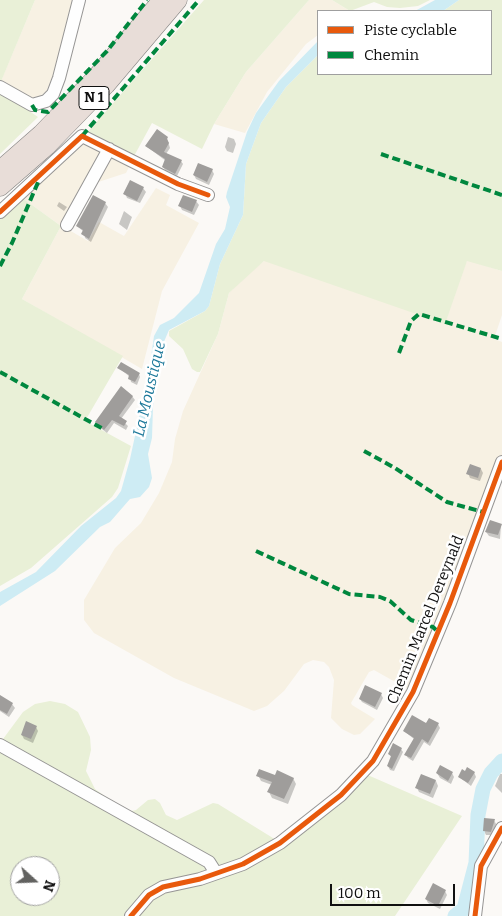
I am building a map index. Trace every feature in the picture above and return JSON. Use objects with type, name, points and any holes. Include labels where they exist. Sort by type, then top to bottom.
[{"type":"highway","name":"N 1","points":[[0,170],[41,134],[97,76],[162,0]]},
{"type":"highway","name":"N 1","points":[[0,187],[47,146],[106,85],[178,0]]},
{"type":"street","points":[[0,87],[32,105],[46,102],[53,94],[60,78],[79,0]]},
{"type":"street","points":[[0,212],[82,136],[178,184],[208,195]]},
{"type":"street","points":[[67,226],[109,149]]},
{"type":"street","name":"Chemin Marcel Dereynald","points":[[132,916],[149,894],[163,887],[243,864],[280,843],[340,795],[372,762],[413,692],[450,603],[502,462]]},
{"type":"street","points":[[0,745],[209,862],[216,873]]},
{"type":"street","points":[[474,916],[481,866],[502,828]]},
{"type":"shaded area","points":[[35,0],[72,0],[54,73],[46,92],[35,100],[1,81]]},
{"type":"shaded area","points":[[309,0],[332,0],[348,10],[317,10],[317,36],[306,44],[267,92],[245,133],[214,124],[246,72]]},
{"type":"shaded area","points":[[83,140],[131,163],[126,173],[86,186],[62,226],[88,241],[99,222],[124,236],[156,188],[170,195],[166,205],[199,223],[162,291],[142,369],[22,299],[61,226],[21,197]]},
{"type":"shaded area","points":[[467,260],[502,271],[502,315],[494,339],[502,342],[502,463],[413,692],[374,670],[369,672],[351,703],[375,719],[360,734],[354,735],[342,729],[331,718],[334,680],[329,667],[324,662],[313,660],[304,664],[284,691],[267,706],[254,711],[174,678],[94,633],[84,620],[84,600],[115,548],[141,523],[159,493],[172,462],[175,439],[183,411],[218,334],[229,293],[246,275],[264,261],[466,263]]},
{"type":"green space","points":[[0,0],[35,0],[0,84]]},
{"type":"green space","points":[[204,0],[309,0],[246,72],[214,124],[202,149],[152,123],[133,158],[85,135]]},
{"type":"green space","points":[[332,0],[430,0],[418,6],[400,8],[387,7],[374,2],[348,10]]},
{"type":"green space","points":[[459,0],[502,0],[502,271],[467,261],[445,324],[264,261],[229,293],[218,334],[200,372],[192,369],[183,349],[169,336],[169,331],[205,311],[209,306],[220,264],[243,215],[246,164],[261,123],[286,87],[317,56],[317,75],[492,75],[492,10],[444,10]]},
{"type":"green space","points":[[0,91],[38,117],[0,154]]},
{"type":"green space","points":[[21,197],[61,226],[22,299],[123,356],[85,421],[131,446],[118,488],[112,497],[31,568],[0,586],[0,214]]},
{"type":"green space","points":[[50,701],[65,704],[78,712],[90,737],[91,750],[86,771],[95,789],[127,812],[136,810],[148,800],[155,799],[160,803],[166,815],[177,820],[213,803],[218,804],[281,843],[363,773],[462,816],[395,916],[0,916],[0,740],[3,739],[23,712],[35,704]]},
{"type":"water","points":[[435,0],[459,0],[444,10],[417,10]]},
{"type":"water","name":"La Moustique","points":[[317,42],[317,56],[286,87],[261,123],[246,164],[243,215],[220,264],[209,306],[205,311],[169,330],[163,344],[157,368],[152,438],[148,454],[152,478],[149,487],[140,497],[130,499],[110,522],[100,527],[55,571],[0,606],[0,592],[36,572],[81,526],[116,498],[121,491],[149,371],[154,336],[160,325],[174,318],[199,293],[216,244],[225,229],[230,207],[226,197],[227,192],[247,132],[256,113],[279,81]]},
{"type":"building","points":[[157,129],[168,137],[169,143],[164,152],[182,160],[175,174],[162,167],[165,159],[145,146]]},
{"type":"building","points":[[198,163],[213,169],[207,182],[193,175]]},
{"type":"building","points":[[130,180],[144,187],[137,201],[123,194]]},
{"type":"building","points":[[93,195],[106,202],[89,239],[81,234],[83,230],[76,226]]},
{"type":"building","points":[[183,195],[197,200],[192,212],[178,206]]},
{"type":"building","points":[[121,362],[140,373],[135,382],[128,379],[129,375],[117,368]]},
{"type":"building","points":[[121,386],[133,396],[119,416],[127,421],[124,426],[112,420],[104,430],[95,422]]},
{"type":"building","points":[[470,464],[481,468],[478,478],[466,474]]},
{"type":"building","points":[[490,520],[502,524],[498,535],[485,532]]},
{"type":"building","points":[[365,685],[382,693],[375,707],[359,699]]},
{"type":"building","points":[[0,695],[13,703],[7,714],[0,710]]},
{"type":"building","points":[[412,715],[426,723],[429,718],[439,723],[428,743],[422,739],[411,758],[404,755],[414,738],[403,731]]},
{"type":"building","points":[[26,721],[37,726],[31,739],[21,735]]},
{"type":"building","points":[[393,743],[402,748],[392,769],[387,766],[391,756],[388,754]]},
{"type":"building","points":[[440,765],[453,772],[448,781],[436,773]]},
{"type":"building","points":[[467,767],[475,772],[468,783],[458,777],[462,769],[465,771]]},
{"type":"building","points":[[259,769],[275,775],[277,770],[294,778],[284,799],[267,792],[272,782],[256,776]]},
{"type":"building","points":[[421,774],[436,780],[430,794],[415,788]]},
{"type":"building","points":[[484,818],[495,819],[491,832],[483,831]]},
{"type":"building","points":[[433,883],[446,890],[438,906],[425,899]]},
{"type":"waterway","points":[[455,916],[464,909],[476,863],[478,815],[483,789],[491,773],[502,761]]},
{"type":"marked path","points":[[32,105],[35,110],[48,112],[107,51],[147,0]]},
{"type":"marked path","points":[[82,136],[199,0]]},
{"type":"marked path","points":[[381,154],[502,195]]},
{"type":"marked path","points":[[0,266],[39,180]]},
{"type":"marked path","points":[[399,353],[411,321],[419,314],[502,339]]},
{"type":"marked path","points":[[0,372],[105,430]]},
{"type":"marked path","points":[[364,451],[395,468],[447,502],[483,512]]},
{"type":"marked path","points":[[256,551],[349,594],[380,597],[390,601],[411,620],[433,627],[438,632]]},
{"type":"cycle path","points":[[0,212],[82,136],[178,184],[208,195]]},
{"type":"cycle path","points":[[131,916],[149,895],[163,887],[200,879],[243,864],[280,843],[341,795],[373,761],[413,692],[450,603],[502,462]]},
{"type":"cycle path","points":[[475,916],[481,866],[502,828]]}]
